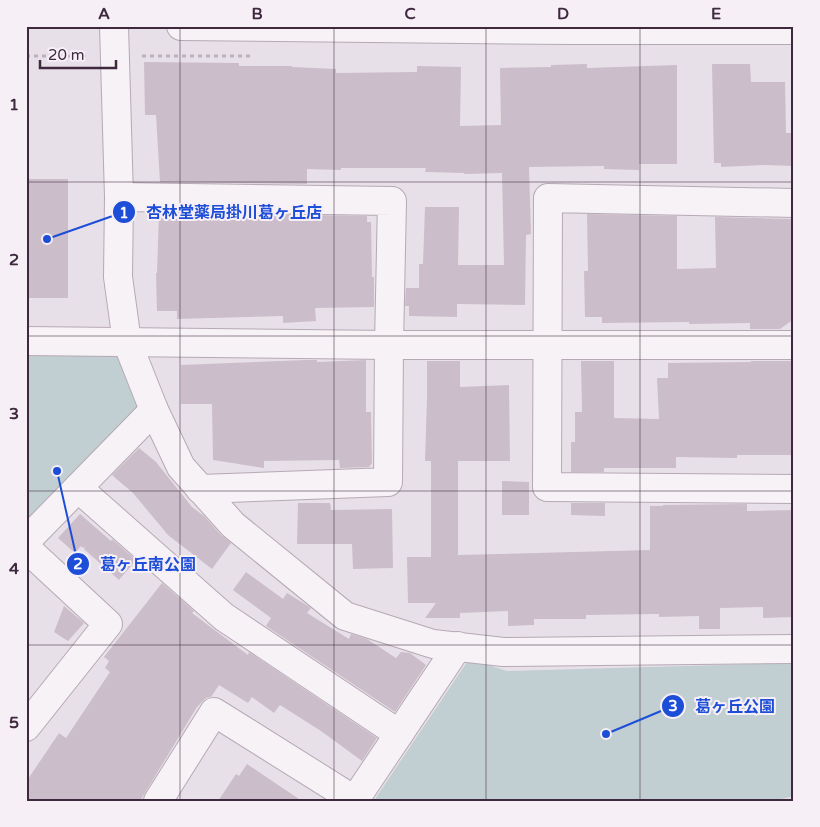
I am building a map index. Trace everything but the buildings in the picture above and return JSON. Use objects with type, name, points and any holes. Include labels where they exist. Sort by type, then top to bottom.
[{"type":"street","points":[[114,26],[119,197],[118,276],[127,342],[154,410],[180,467],[233,525],[345,616],[433,644],[503,652],[794,649]]},
{"type":"street","points":[[180,26],[794,30]]},
{"type":"street","points":[[119,197],[392,201],[388,482],[200,489]]},
{"type":"street","points":[[794,203],[548,198],[547,487],[794,489]]},
{"type":"street","points":[[26,341],[389,345],[794,345]]},
{"type":"street","points":[[26,541],[154,410]]},
{"type":"street","points":[[78,488],[224,617],[399,734]]},
{"type":"street","points":[[26,548],[108,624],[26,727]]},
{"type":"street","points":[[158,801],[214,712],[355,800],[458,646]]},
{"type":"shaded area","points":[[122,353],[150,413],[26,528],[26,355]]},
{"type":"shaded area","points":[[469,659],[507,671],[794,663],[794,796],[774,801],[378,801],[375,799]]},
{"type":"place","name":"杏林堂薬局掛川葛ヶ丘店","points":[[47,239]]},
{"type":"place","name":"葛ヶ丘南公園","points":[[57,471]]},
{"type":"place","name":"葛ヶ丘公園","points":[[606,734]]}]
